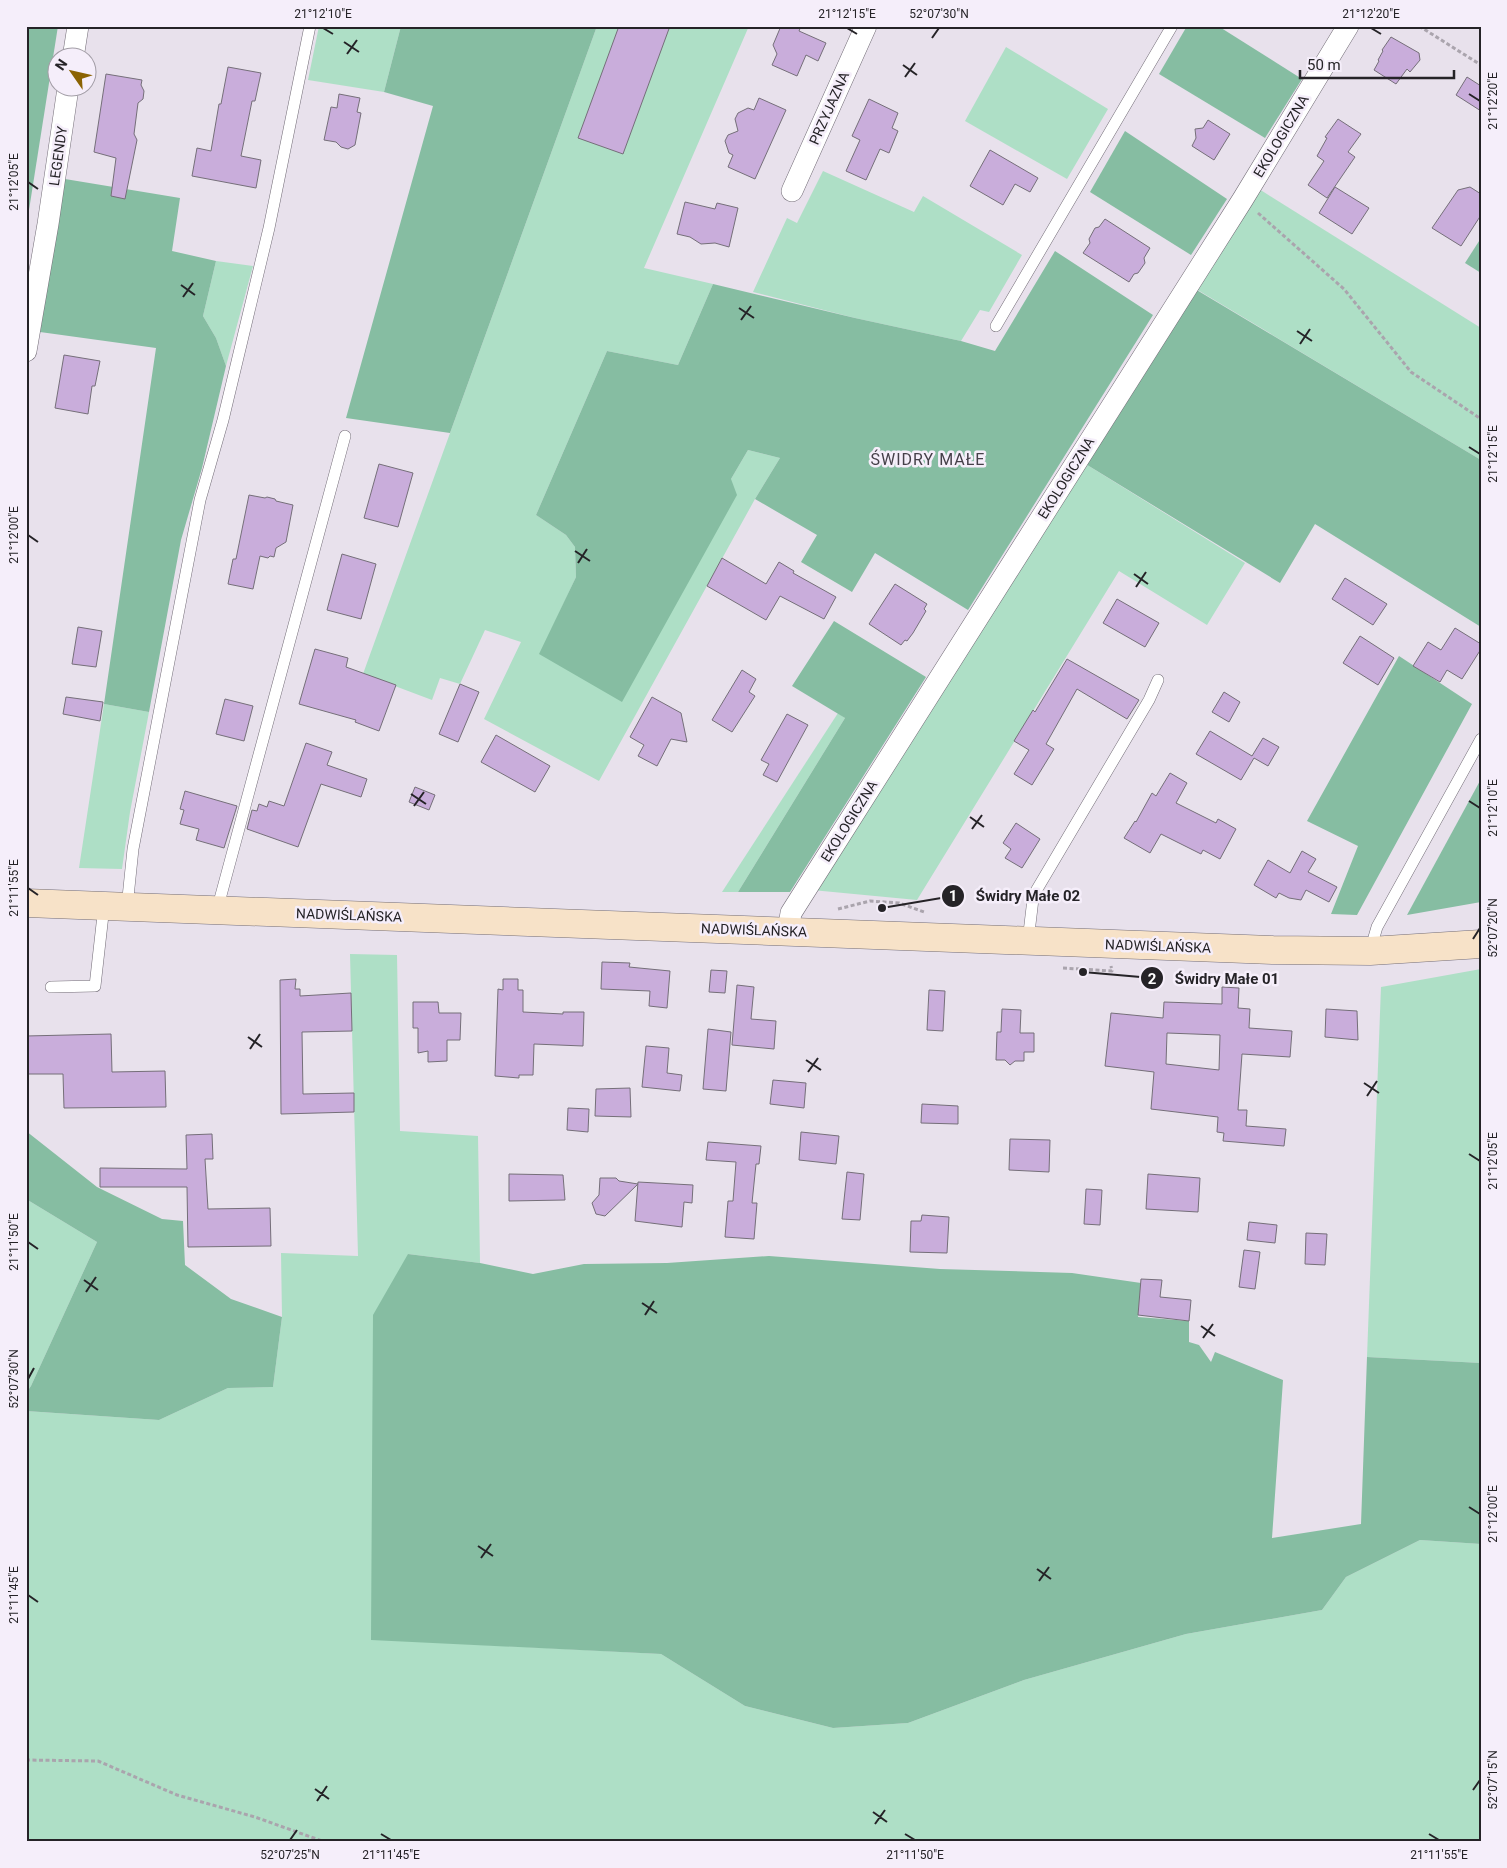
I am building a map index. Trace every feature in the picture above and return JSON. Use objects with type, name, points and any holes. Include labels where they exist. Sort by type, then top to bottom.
[{"type":"main road","name":"NADWIŚLAŃSKA","points":[[26,903],[1272,950],[1370,951],[1481,944]]},
{"type":"street","points":[[75,48],[78,26]]},
{"type":"street","name":"PRZYJAZNA","points":[[792,191],[866,26]]},
{"type":"street","name":"EKOLOGICZNA","points":[[788,931],[791,913],[1242,200],[1348,26]]},
{"type":"street","name":"LEGENDY","points":[[26,351],[48,224],[67,98]]},
{"type":"lane","points":[[51,987],[95,986],[115,907],[133,849],[200,500],[224,420],[268,228],[310,26]]},
{"type":"lane","points":[[996,326],[1172,26]]},
{"type":"lane","points":[[217,910],[345,436]]},
{"type":"lane","points":[[1028,941],[1033,898],[1036,890],[1149,700],[1158,680]]},
{"type":"lane","points":[[1370,951],[1376,927],[1481,739]]},
{"type":"path","points":[[1419,26],[1481,65]]},
{"type":"path","points":[[1242,200],[1344,288],[1411,372],[1481,419]]},
{"type":"path","points":[[26,1760],[98,1761],[177,1794],[256,1817],[326,1842]]},
{"type":"green space","points":[[26,26],[58,26],[55,48],[48,48],[48,89],[26,229]]},
{"type":"green space","points":[[319,26],[401,26],[384,92],[308,80]]},
{"type":"green space","points":[[401,26],[597,26],[450,433],[346,418],[433,106],[384,92]]},
{"type":"green space","points":[[597,26],[749,26],[644,268],[713,284],[678,365],[607,351],[536,515],[566,535],[575,547],[576,577],[540,654],[731,479],[748,450],[780,458],[755,499],[599,781],[484,719],[521,642],[485,630],[460,684],[440,678],[432,700],[363,674]]},
{"type":"green space","points":[[1187,26],[1218,26],[1302,79],[1265,138],[1159,74]]},
{"type":"green space","points":[[1006,47],[1108,109],[1067,179],[965,121]]},
{"type":"green space","points":[[1125,131],[1227,199],[1191,255],[1090,192]]},
{"type":"green space","points":[[823,171],[914,212],[923,196],[1022,255],[989,312],[980,310],[961,341],[855,318],[753,292],[787,218],[797,223]]},
{"type":"green space","points":[[65,179],[180,198],[172,251],[216,261],[203,316],[216,338],[226,366],[202,468],[181,540],[149,712],[104,704],[156,348],[40,332]]},
{"type":"green space","points":[[1259,189],[1481,328],[1481,460],[1196,289]]},
{"type":"green space","points":[[1481,238],[1481,273],[1465,263]]},
{"type":"green space","points":[[1055,251],[1153,315],[968,610],[875,553],[852,592],[801,562],[817,535],[755,499],[780,458],[748,450],[731,479],[737,495],[622,702],[539,654],[576,577],[575,547],[566,535],[536,515],[607,351],[678,365],[713,284],[961,341],[995,351]]},
{"type":"green space","points":[[216,261],[253,266],[226,366],[216,338],[203,316]]},
{"type":"green space","points":[[1195,289],[1481,460],[1481,627],[1315,524],[1280,583],[1084,463]]},
{"type":"green space","points":[[1084,463],[1245,563],[1207,625],[1119,571],[917,900],[812,890]]},
{"type":"green space","points":[[834,621],[926,677],[790,892],[738,892],[845,718],[792,686]]},
{"type":"green space","points":[[1399,656],[1472,704],[1357,915],[1331,914],[1358,846],[1307,821]]},
{"type":"green space","points":[[104,704],[149,712],[130,812],[122,869],[79,868]]},
{"type":"green space","points":[[838,713],[845,718],[738,892],[722,892]]},
{"type":"green space","points":[[1481,779],[1481,902],[1407,915]]},
{"type":"green space","points":[[350,954],[397,955],[400,1131],[478,1136],[480,1263],[408,1254],[371,1639],[661,1654],[745,1706],[833,1728],[908,1723],[1024,1680],[1186,1634],[1322,1610],[1346,1577],[1420,1540],[1481,1544],[1481,1842],[26,1842],[26,1411],[159,1420],[228,1388],[273,1387],[282,1317],[281,1253],[358,1256]]},
{"type":"green space","points":[[1481,969],[1481,1363],[1367,1357],[1381,987]]},
{"type":"green space","points":[[26,1131],[97,1187],[162,1219],[183,1221],[185,1265],[231,1299],[282,1317],[273,1387],[228,1388],[159,1420],[26,1411],[26,1393],[31,1386],[97,1242],[26,1199]]},
{"type":"green space","points":[[26,1199],[97,1242],[31,1386],[26,1393]]},
{"type":"green space","points":[[408,1254],[480,1263],[533,1274],[584,1264],[667,1263],[769,1256],[940,1269],[1072,1273],[1141,1283],[1138,1317],[1189,1321],[1189,1342],[1199,1345],[1211,1362],[1215,1352],[1283,1380],[1272,1538],[1361,1524],[1367,1357],[1481,1363],[1481,1544],[1420,1540],[1346,1577],[1322,1610],[1186,1634],[1024,1680],[908,1723],[833,1728],[745,1706],[661,1654],[371,1640],[373,1315]]},
{"type":"building","points":[[619,26],[670,26],[623,154],[578,138]]},
{"type":"building","points":[[781,26],[801,26],[799,31],[826,43],[818,61],[806,55],[797,76],[772,65],[777,54],[773,45]]},
{"type":"building","points":[[1391,37],[1419,53],[1420,60],[1410,72],[1407,69],[1396,84],[1374,70],[1382,50]]},
{"type":"building","points":[[228,67],[261,73],[255,101],[252,101],[241,156],[261,160],[256,188],[192,176],[197,148],[211,151]]},
{"type":"building","points":[[106,74],[142,80],[141,85],[144,91],[143,99],[138,103],[134,134],[137,140],[125,199],[111,196],[116,158],[94,152]]},
{"type":"building","points":[[1467,77],[1481,86],[1481,111],[1456,95]]},
{"type":"building","points":[[339,94],[360,98],[357,112],[361,113],[355,145],[348,149],[341,147],[336,142],[324,140],[331,107],[337,108]]},
{"type":"building","points":[[759,98],[786,110],[755,179],[728,167],[733,155],[729,153],[725,141],[728,135],[738,131],[735,119],[738,113],[748,108],[754,110]]},
{"type":"building","points":[[869,99],[898,113],[892,128],[898,131],[889,153],[880,149],[866,180],[846,171],[860,140],[852,136]]},
{"type":"building","points":[[1338,119],[1361,134],[1348,152],[1355,157],[1327,198],[1308,185],[1324,161],[1317,156],[1327,138],[1325,137]]},
{"type":"building","points":[[1208,120],[1230,134],[1214,160],[1192,146],[1196,138],[1195,129],[1203,128]]},
{"type":"building","points":[[990,150],[1038,178],[1030,192],[1015,184],[1003,205],[970,186]]},
{"type":"building","points":[[1335,187],[1369,208],[1352,234],[1319,213]]},
{"type":"building","points":[[1470,187],[1481,194],[1481,215],[1461,246],[1432,228],[1458,190]]},
{"type":"building","points":[[685,202],[715,209],[717,203],[738,208],[729,247],[715,243],[701,244],[690,237],[677,234]]},
{"type":"building","points":[[1105,219],[1150,248],[1144,258],[1145,263],[1129,282],[1083,253],[1090,243],[1089,239],[1095,228],[1099,227]]},
{"type":"building","points":[[64,355],[100,361],[95,386],[92,386],[88,414],[55,408]]},
{"type":"building","points":[[379,464],[413,473],[398,527],[364,518]]},
{"type":"building","points":[[249,495],[267,497],[293,505],[286,542],[276,548],[274,557],[260,556],[253,589],[228,584],[233,559],[236,559]]},
{"type":"building","points":[[342,554],[376,564],[361,619],[327,610]]},
{"type":"building","points":[[722,558],[766,584],[779,562],[794,571],[793,573],[836,597],[824,619],[780,596],[766,620],[707,586]]},
{"type":"building","points":[[1345,578],[1387,604],[1373,625],[1332,599]]},
{"type":"building","points":[[895,584],[927,604],[924,609],[926,611],[913,633],[901,645],[869,624]]},
{"type":"building","points":[[1117,599],[1159,623],[1145,647],[1103,623]]},
{"type":"building","points":[[78,627],[102,631],[96,667],[72,664]]},
{"type":"building","points":[[1455,628],[1481,644],[1481,649],[1462,679],[1447,670],[1440,682],[1413,666],[1428,642],[1441,650]]},
{"type":"building","points":[[1360,636],[1394,658],[1378,685],[1343,663]]},
{"type":"building","points":[[315,649],[348,658],[346,667],[396,685],[379,731],[355,722],[356,720],[299,704]]},
{"type":"building","points":[[1067,659],[1139,700],[1127,719],[1077,689],[1046,744],[1054,749],[1032,785],[1014,774],[1029,750],[1014,741],[1033,710],[1035,712]]},
{"type":"building","points":[[742,670],[756,679],[749,692],[755,696],[732,732],[712,720]]},
{"type":"building","points":[[460,684],[479,692],[458,742],[439,734]]},
{"type":"building","points":[[1224,692],[1240,702],[1229,722],[1212,712]]},
{"type":"building","points":[[66,697],[103,702],[100,721],[63,714]]},
{"type":"building","points":[[652,697],[681,713],[687,742],[671,739],[657,766],[638,756],[644,745],[630,737]]},
{"type":"building","points":[[225,699],[253,706],[244,741],[216,734]]},
{"type":"building","points":[[787,714],[808,725],[777,782],[763,775],[769,764],[761,760]]},
{"type":"building","points":[[1210,731],[1252,756],[1263,738],[1279,747],[1268,766],[1254,758],[1241,780],[1196,754]]},
{"type":"building","points":[[496,735],[550,766],[535,792],[481,762]]},
{"type":"building","points":[[306,743],[332,752],[327,765],[367,779],[361,797],[321,784],[298,847],[247,829],[252,810],[257,811],[259,804],[267,807],[269,801],[284,806]]},
{"type":"building","points":[[1170,773],[1187,783],[1176,803],[1216,823],[1218,819],[1236,829],[1220,859],[1203,850],[1201,854],[1161,834],[1150,853],[1124,838],[1136,822],[1152,793],[1156,796]]},
{"type":"building","points":[[415,787],[435,795],[429,810],[409,802]]},
{"type":"building","points":[[185,791],[237,806],[224,848],[196,840],[199,829],[180,824],[184,810],[180,809]]},
{"type":"building","points":[[1016,823],[1040,839],[1022,868],[1005,858],[1011,849],[1003,843]]},
{"type":"building","points":[[1302,851],[1316,859],[1308,872],[1337,887],[1329,902],[1306,890],[1301,900],[1289,898],[1279,893],[1276,898],[1254,885],[1268,860],[1290,873]]},
{"type":"building","points":[[602,962],[630,963],[629,967],[670,971],[667,1008],[649,1006],[650,991],[601,989]]},
{"type":"building","points":[[711,970],[727,971],[725,993],[709,992]]},
{"type":"building","points":[[296,979],[295,989],[300,989],[300,996],[351,993],[352,1031],[302,1032],[303,1094],[354,1093],[354,1112],[281,1114],[280,980]]},
{"type":"building","points":[[503,979],[518,979],[518,990],[523,990],[523,1012],[563,1014],[563,1012],[584,1012],[583,1046],[534,1044],[533,1075],[519,1075],[519,1078],[495,1076],[498,989],[503,990]]},
{"type":"building","points":[[737,985],[754,987],[751,1019],[776,1021],[774,1049],[732,1045]]},
{"type":"building","points":[[1222,987],[1239,988],[1238,1008],[1250,1009],[1249,1028],[1292,1031],[1290,1057],[1242,1054],[1238,1110],[1247,1110],[1246,1126],[1286,1129],[1284,1146],[1223,1141],[1224,1133],[1217,1132],[1218,1117],[1151,1109],[1154,1072],[1105,1066],[1111,1013],[1163,1018],[1164,1002],[1222,1004]],"holes":[[[1167,1033],[1220,1035],[1219,1070],[1166,1064]]]},
{"type":"building","points":[[929,990],[945,991],[943,1031],[927,1030]]},
{"type":"building","points":[[413,1002],[438,1002],[439,1013],[461,1013],[460,1040],[447,1040],[447,1061],[428,1062],[428,1051],[418,1053],[418,1028],[413,1028]]},
{"type":"building","points":[[1002,1009],[1021,1010],[1020,1033],[1034,1033],[1034,1052],[1024,1052],[1024,1061],[1015,1061],[1010,1065],[1005,1060],[996,1060],[997,1032],[1001,1032]]},
{"type":"building","points":[[1326,1009],[1357,1011],[1358,1040],[1325,1037]]},
{"type":"building","points":[[708,1029],[731,1032],[726,1091],[703,1089]]},
{"type":"building","points":[[111,1034],[112,1072],[165,1071],[166,1107],[64,1108],[63,1074],[26,1074],[26,1036]]},
{"type":"building","points":[[646,1046],[669,1048],[667,1073],[682,1075],[680,1091],[642,1087]]},
{"type":"building","points":[[773,1080],[806,1083],[804,1108],[770,1104]]},
{"type":"building","points":[[630,1088],[631,1117],[595,1116],[596,1089]]},
{"type":"building","points":[[922,1104],[958,1106],[958,1124],[921,1123]]},
{"type":"building","points":[[568,1108],[589,1109],[588,1132],[567,1130]]},
{"type":"building","points":[[801,1132],[839,1136],[836,1164],[799,1160]]},
{"type":"building","points":[[212,1134],[213,1159],[205,1159],[208,1209],[270,1208],[271,1246],[188,1247],[187,1187],[100,1187],[100,1168],[187,1169],[186,1135]]},
{"type":"building","points":[[1010,1139],[1050,1140],[1049,1172],[1009,1170]]},
{"type":"building","points":[[708,1142],[761,1146],[759,1164],[756,1164],[752,1203],[757,1203],[754,1239],[725,1237],[728,1201],[733,1201],[736,1162],[706,1160]]},
{"type":"building","points":[[847,1172],[864,1174],[860,1220],[842,1219]]},
{"type":"building","points":[[509,1174],[563,1175],[565,1200],[509,1201]]},
{"type":"building","points":[[1148,1174],[1200,1178],[1198,1212],[1146,1209]]},
{"type":"building","points":[[600,1178],[616,1178],[619,1181],[638,1184],[605,1216],[596,1214],[592,1203],[599,1195]]},
{"type":"building","points":[[638,1182],[693,1185],[692,1203],[684,1202],[682,1227],[635,1221]]},
{"type":"building","points":[[1086,1189],[1102,1190],[1100,1225],[1084,1224]]},
{"type":"building","points":[[922,1215],[949,1217],[947,1253],[910,1252],[911,1221],[921,1221]]},
{"type":"building","points":[[1249,1222],[1277,1225],[1275,1243],[1247,1240]]},
{"type":"building","points":[[1306,1233],[1327,1234],[1325,1265],[1305,1264]]},
{"type":"building","points":[[1244,1250],[1260,1252],[1255,1289],[1239,1287]]},
{"type":"building","points":[[1141,1279],[1162,1280],[1160,1297],[1191,1300],[1189,1321],[1138,1315]]},
{"type":"place","name":"Świdry Małe 02","points":[[882,908]]},
{"type":"place","name":"Świdry Małe 01","points":[[1083,972]]},
{"type":"district","name":"ŚWIDRY MAŁE","points":[[928,459]]}]
